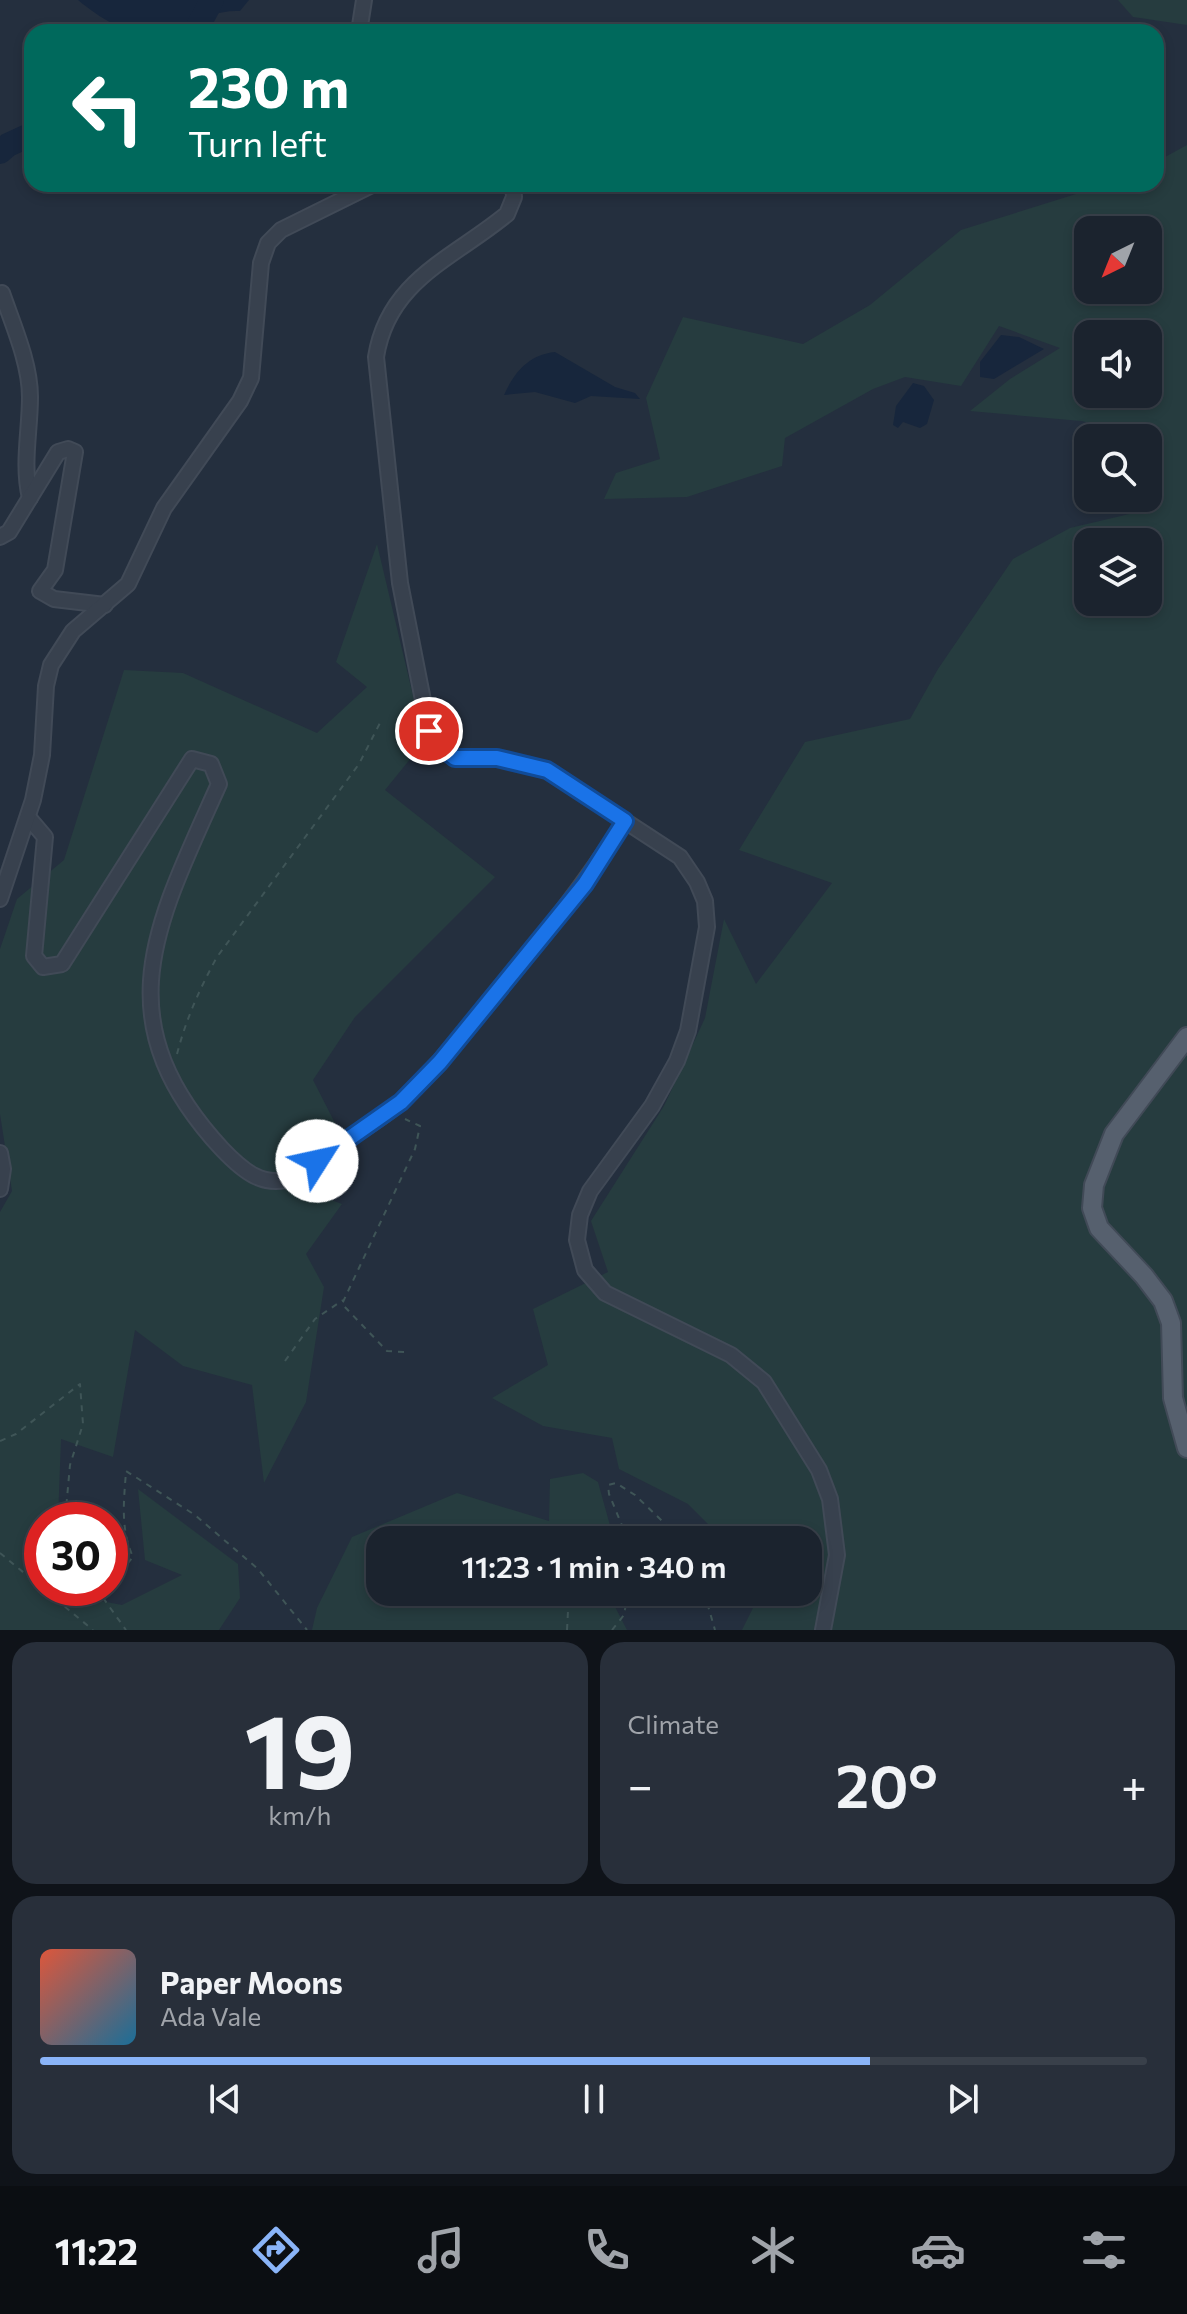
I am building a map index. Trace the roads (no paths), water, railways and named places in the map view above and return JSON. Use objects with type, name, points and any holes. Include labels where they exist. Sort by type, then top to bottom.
[{"type":"main road","points":[[1187,1037],[1114,1134],[1094,1185],[1092,1208],[1099,1228],[1144,1276],[1167,1312],[1171,1323],[1173,1398],[1187,1448]]},
{"type":"street","points":[[360,24],[364,0]]},
{"type":"street","points":[[0,899],[28,817],[42,755],[46,686],[51,665],[73,631],[128,584],[164,508],[240,401],[251,378],[261,263],[268,243],[281,230],[358,192]]},
{"type":"street","points":[[514,192],[507,214],[417,281],[390,311],[380,332],[376,357],[400,583],[429,731],[442,748],[455,758],[497,758],[547,770],[680,857],[705,901],[707,927],[688,1031],[677,1061],[652,1106],[590,1191],[580,1215],[577,1240],[585,1270],[605,1293],[731,1355],[764,1382],[819,1470],[830,1499],[837,1555],[823,1630]]},
{"type":"street","points":[[2,293],[17,335],[30,393],[26,479],[30,498]]},
{"type":"street","points":[[0,537],[9,532],[58,452],[68,449],[75,452],[55,570],[40,591],[54,599],[105,605]]},
{"type":"street","points":[[28,817],[45,837],[34,956],[43,967],[62,964],[192,759],[211,764],[219,784],[176,882],[158,933],[148,990],[159,1057],[192,1117],[243,1172],[264,1181],[294,1177],[401,1102],[440,1062],[585,884],[625,821]]},
{"type":"street","points":[[0,1153],[3,1169],[0,1189]]},
{"type":"water","points":[[78,0],[249,0],[240,11],[213,14],[184,24],[114,24]]},
{"type":"water","points":[[1001,335],[1019,337],[1044,349],[994,379],[980,377],[980,362]]},
{"type":"water","points":[[555,352],[615,387],[635,393],[640,399],[591,396],[575,403],[535,392],[504,395],[524,366],[538,357]]},
{"type":"water","points":[[913,383],[924,386],[934,400],[927,424],[920,428],[903,422],[898,428],[893,425],[896,406]]},
{"type":"waterway","points":[[199,24],[212,0]]},
{"type":"waterway","points":[[0,152],[24,138]]}]
